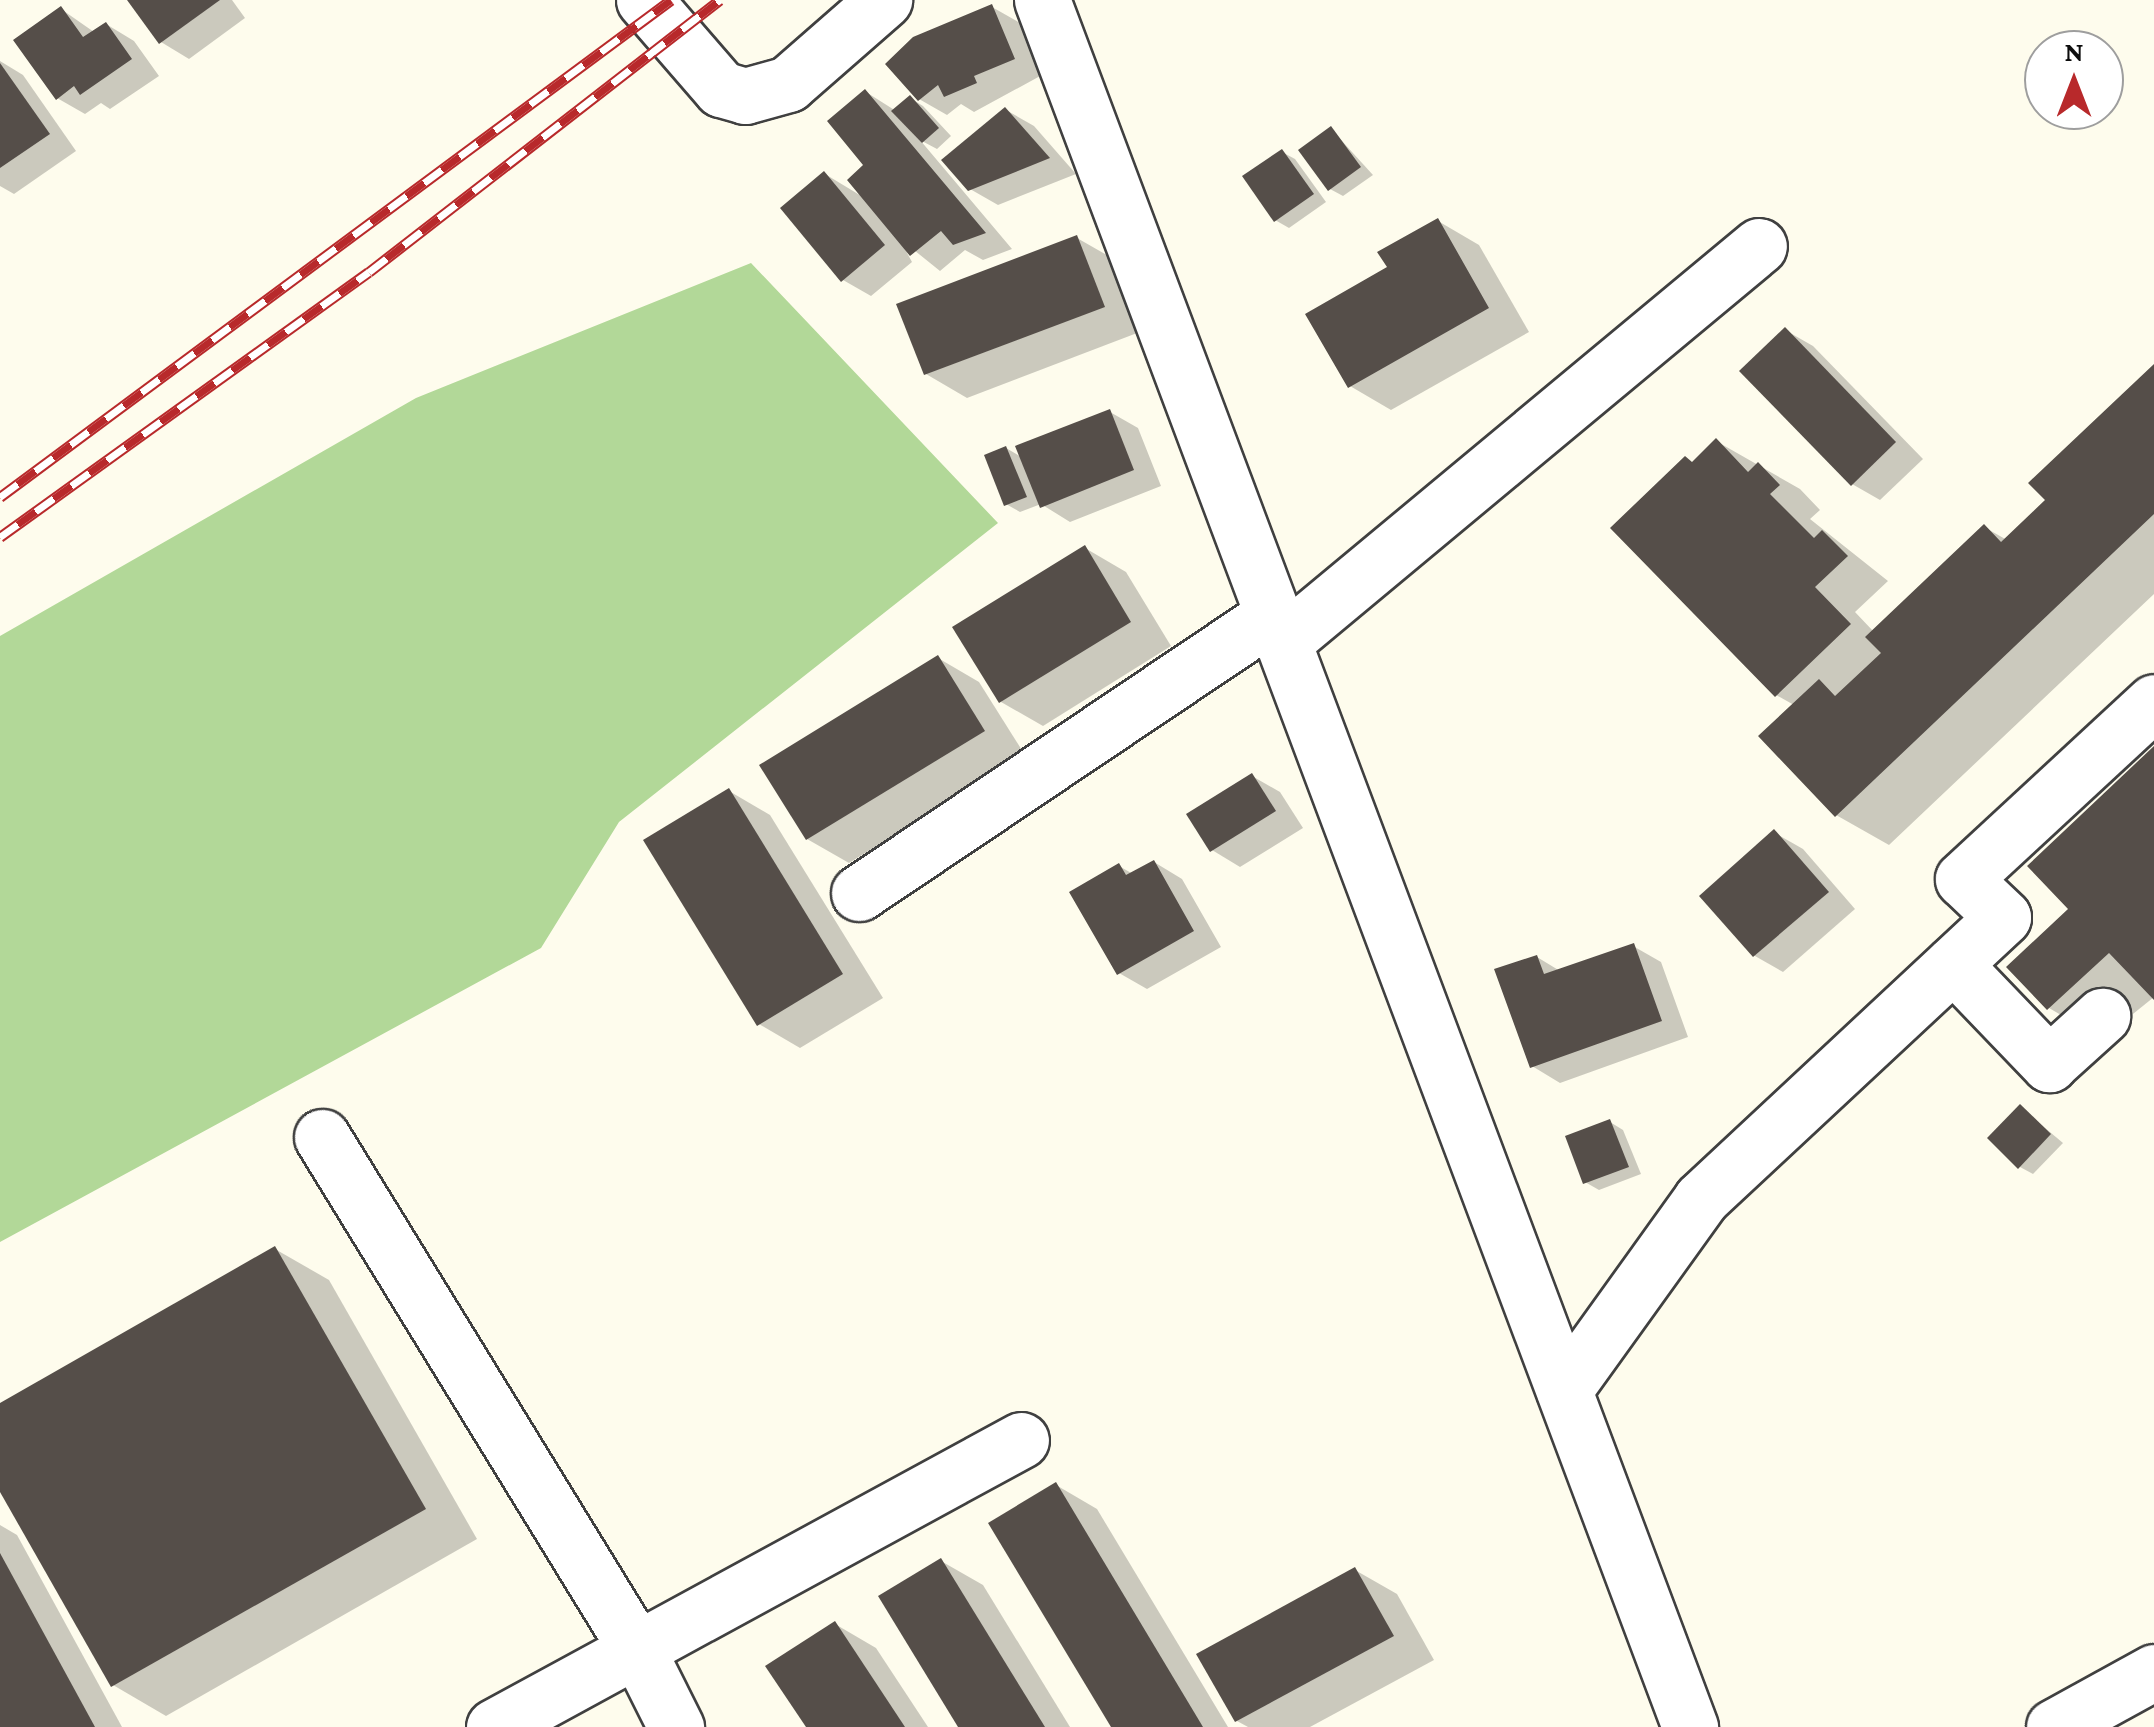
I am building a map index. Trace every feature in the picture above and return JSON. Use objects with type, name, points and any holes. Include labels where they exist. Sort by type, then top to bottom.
[{"type":"street","points":[[644,0],[721,89],[745,96],[788,84],[884,0]]},
{"type":"street","points":[[1042,0],[1690,1727]]},
{"type":"street","points":[[859,894],[1278,628],[1759,246]]},
{"type":"street","points":[[1564,1390],[1701,1199],[2003,917],[1963,879],[2154,702]]},
{"type":"street","points":[[1953,964],[2049,1064],[2102,1016]]},
{"type":"street","points":[[322,1136],[639,1653],[676,1727]]},
{"type":"street","points":[[494,1727],[639,1653],[1021,1440]]},
{"type":"street","points":[[2054,1727],[2154,1672]]},
{"type":"green space","points":[[751,263],[998,523],[619,822],[541,948],[0,1242],[0,636],[416,398]]},
{"type":"building","points":[[127,0],[220,0],[159,44]]},
{"type":"building","points":[[992,4],[1015,59],[974,76],[977,83],[944,97],[938,85],[918,101],[885,64],[913,37]]},
{"type":"building","points":[[61,6],[83,37],[106,22],[132,59],[80,95],[74,86],[56,100],[13,40]]},
{"type":"building","points":[[0,63],[50,134],[0,168]]},
{"type":"building","points":[[865,89],[986,233],[953,245],[941,231],[910,256],[847,180],[863,165],[827,121]]},
{"type":"building","points":[[910,95],[939,128],[922,143],[891,111]]},
{"type":"building","points":[[1005,107],[1050,158],[968,191],[941,160]]},
{"type":"building","points":[[1331,126],[1361,167],[1328,191],[1298,150]]},
{"type":"building","points":[[1282,149],[1314,194],[1274,222],[1242,176]]},
{"type":"building","points":[[824,171],[885,245],[841,282],[780,208]]},
{"type":"building","points":[[1438,218],[1489,308],[1348,388],[1305,314],[1387,267],[1377,252]]},
{"type":"building","points":[[1077,235],[1105,307],[924,375],[896,304]]},
{"type":"building","points":[[1785,327],[1896,442],[1851,486],[1739,371]]},
{"type":"building","points":[[2154,364],[2154,514],[1835,817],[1758,736],[1819,679],[1835,696],[1881,653],[1865,637],[1984,524],[2001,542],[2045,500],[2028,483]]},
{"type":"building","points":[[1110,409],[1134,470],[1040,508],[1015,446]]},
{"type":"building","points":[[1716,438],[1748,472],[1758,462],[1780,485],[1770,494],[1814,538],[1822,530],[1848,556],[1815,587],[1851,624],[1775,697],[1610,528],[1685,456],[1692,462]]},
{"type":"building","points":[[1006,446],[1027,497],[1004,506],[984,455]]},
{"type":"building","points":[[1085,545],[1131,622],[999,703],[952,627]]},
{"type":"building","points":[[938,655],[985,731],[806,840],[759,765]]},
{"type":"building","points":[[2154,746],[2154,1000],[2109,953],[2047,1010],[2006,967],[2068,909],[2027,866]]},
{"type":"building","points":[[1252,773],[1276,811],[1210,852],[1186,814]]},
{"type":"building","points":[[729,788],[843,974],[757,1026],[643,840]]},
{"type":"building","points":[[1774,829],[1829,892],[1753,957],[1699,896]]},
{"type":"building","points":[[1154,860],[1194,931],[1117,975],[1069,892],[1119,863],[1126,875]]},
{"type":"building","points":[[1634,943],[1662,1021],[1530,1068],[1494,969],[1537,955],[1544,974]]},
{"type":"building","points":[[2020,1104],[2051,1134],[2018,1169],[1987,1138]]},
{"type":"building","points":[[1610,1119],[1629,1167],[1583,1184],[1565,1136]]},
{"type":"building","points":[[275,1246],[426,1509],[111,1687],[0,1492],[0,1403]]},
{"type":"building","points":[[1056,1482],[1203,1727],[1111,1727],[988,1523]]},
{"type":"building","points":[[0,1553],[95,1727],[0,1727]]},
{"type":"building","points":[[941,1558],[1045,1727],[958,1727],[878,1596]]},
{"type":"building","points":[[1355,1567],[1394,1636],[1235,1722],[1196,1654]]},
{"type":"building","points":[[835,1621],[905,1727],[806,1727],[765,1666]]},
{"type":"railway","points":[[0,497],[671,0]]},
{"type":"railway","points":[[0,537],[369,272],[720,0]]}]
